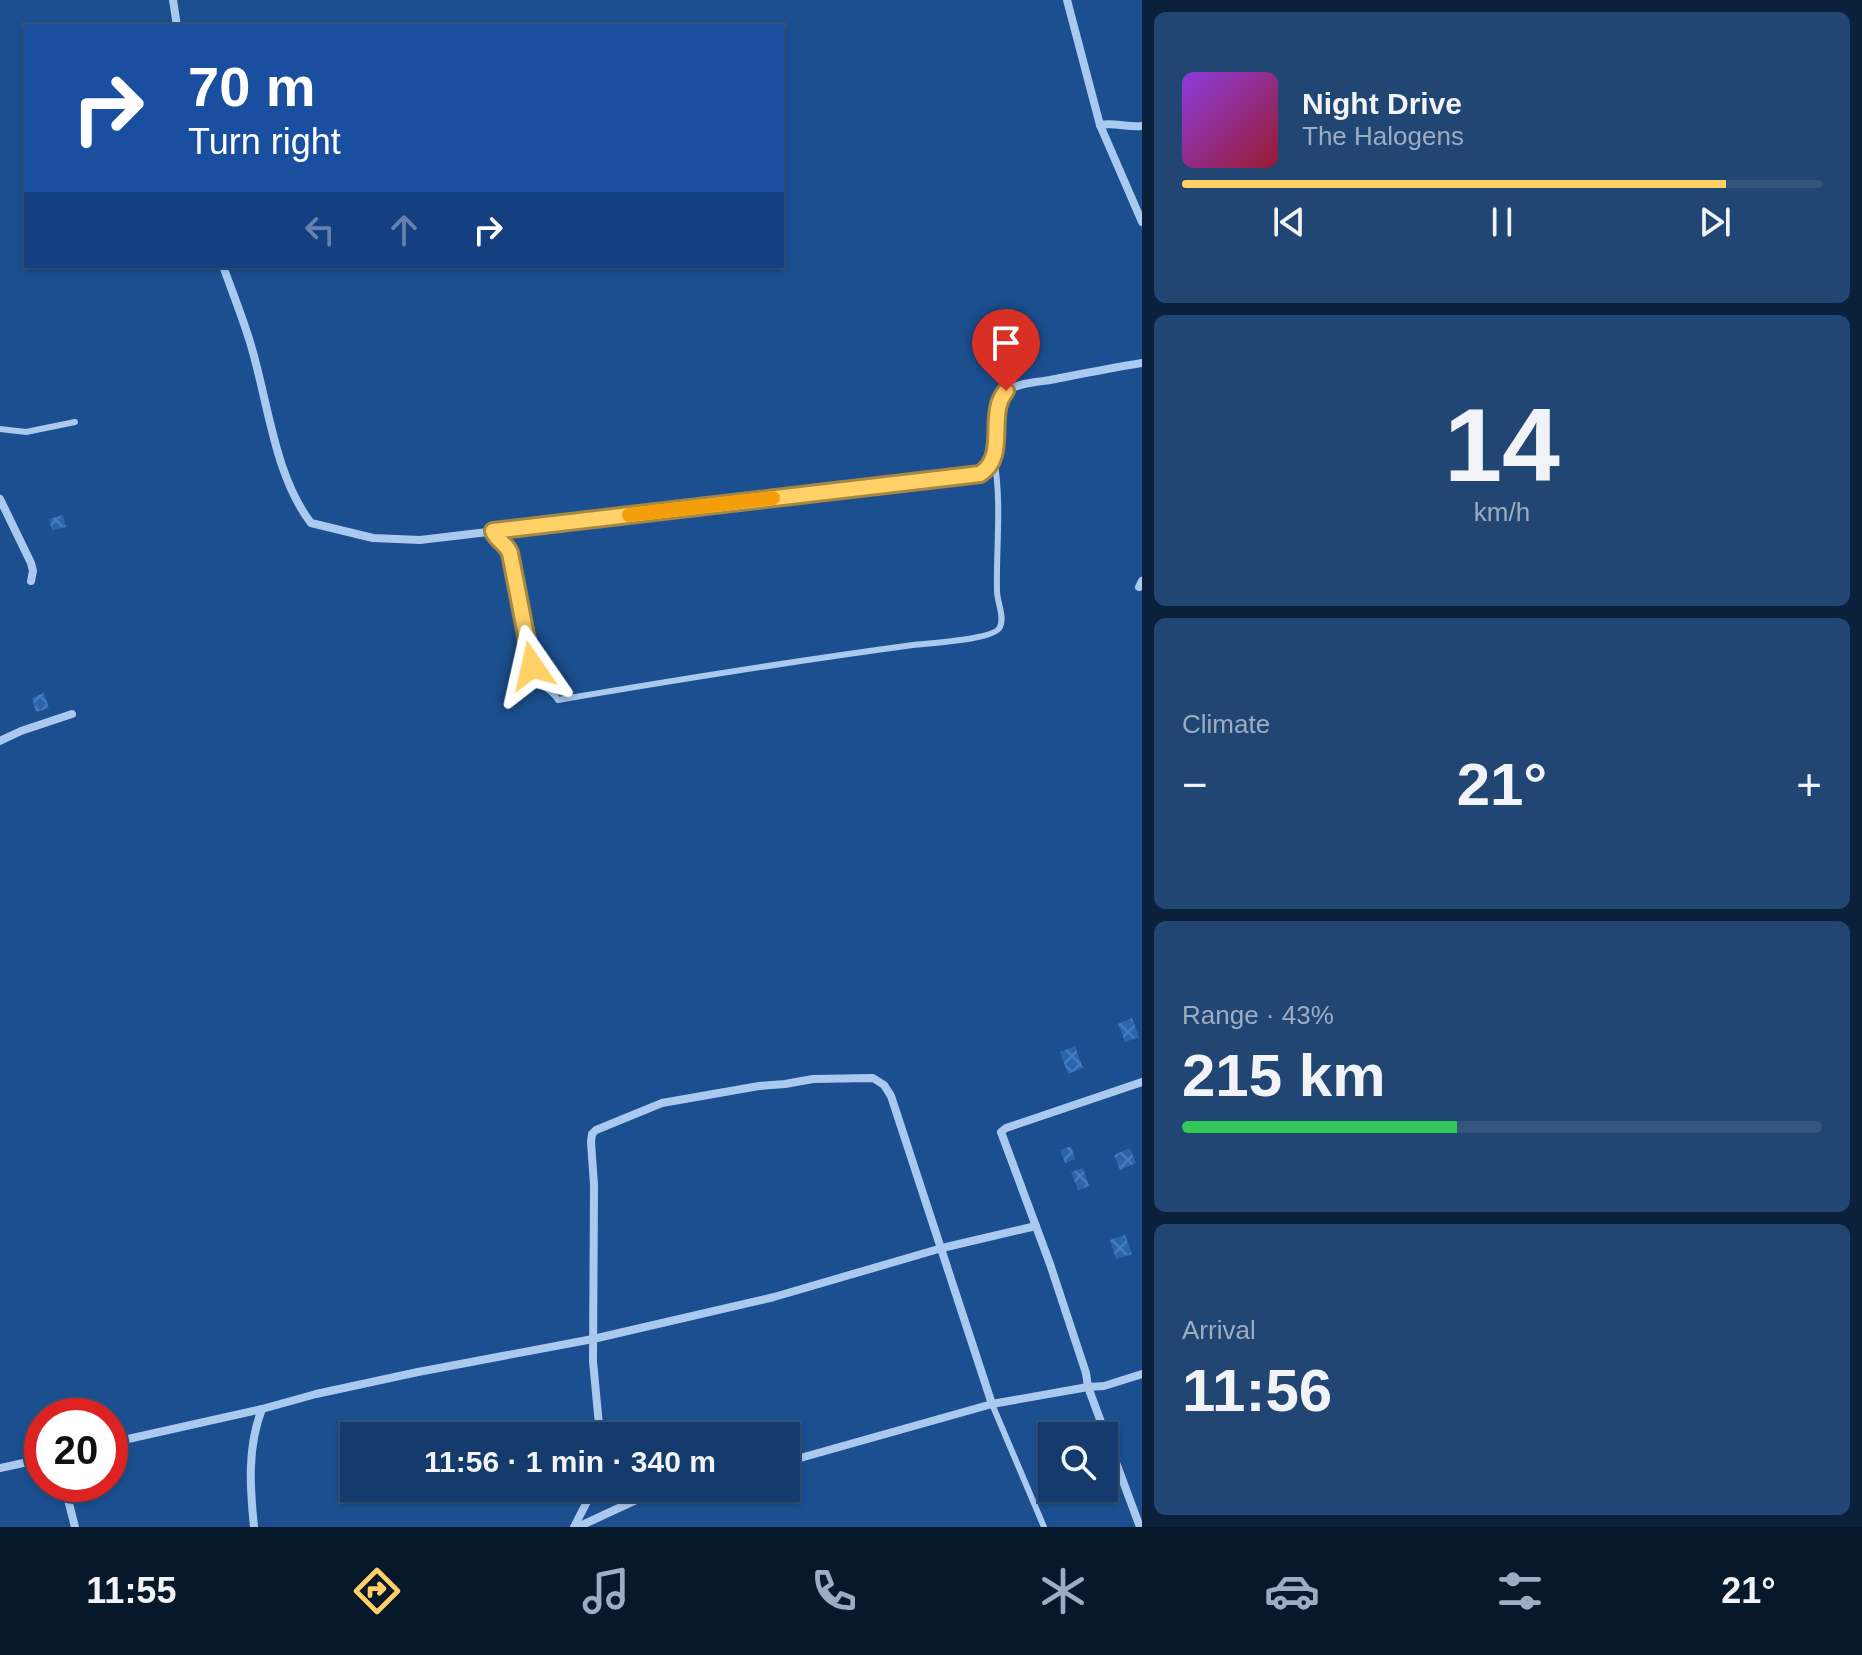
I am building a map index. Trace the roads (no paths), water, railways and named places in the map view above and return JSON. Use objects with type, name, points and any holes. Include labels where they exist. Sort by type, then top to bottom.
[{"type":"street","points":[[173,0],[177,24]]},
{"type":"street","points":[[1067,0],[1100,125],[1142,222]]},
{"type":"street","points":[[1100,125],[1142,126]]},
{"type":"street","points":[[224,268],[250,342],[292,496],[311,523],[373,538],[420,540],[980,474],[994,458],[999,399],[1006,391],[1142,363]]},
{"type":"street","points":[[0,499],[31,563],[31,581]]},
{"type":"street","points":[[0,741],[72,714]]},
{"type":"street","points":[[599,1422],[593,1361],[592,1134],[662,1103],[813,1079],[873,1078],[884,1085],[891,1096],[992,1404]]},
{"type":"street","points":[[1140,1527],[1088,1387],[1036,1226],[1001,1132],[1142,1082]]},
{"type":"street","points":[[128,1439],[316,1394],[593,1339],[774,1297],[942,1248],[1036,1226]]},
{"type":"street","points":[[800,1458],[992,1404],[1104,1386],[1142,1374]]},
{"type":"street","points":[[254,1527],[250,1492],[251,1458],[255,1426],[262,1409]]},
{"type":"street","points":[[0,1468],[24,1463]]},
{"type":"street","points":[[69,1502],[75,1527]]},
{"type":"street","points":[[576,1527],[588,1502]]},
{"type":"street","points":[[576,1527],[632,1502]]},
{"type":"lane","points":[[0,429],[26,432],[75,422]]},
{"type":"lane","points":[[493,531],[510,553],[534,674],[541,686],[555,694],[558,700],[845,654],[973,638],[996,632],[1002,619],[997,595],[998,480],[994,458]]},
{"type":"lane","points":[[992,1404],[1044,1527]]}]
